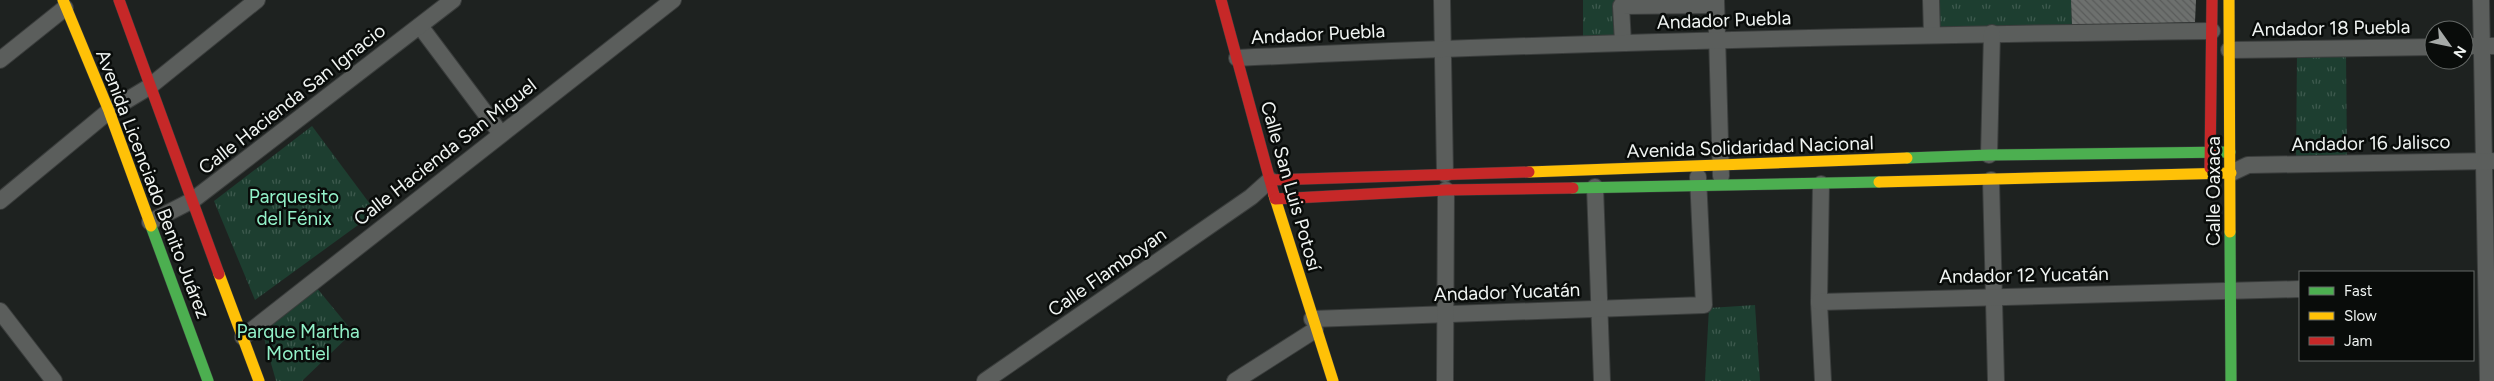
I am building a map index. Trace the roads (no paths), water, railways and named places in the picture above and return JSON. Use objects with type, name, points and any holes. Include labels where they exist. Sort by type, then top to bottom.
[{"type":"main road","name":"Avenida Licenciado Benito Juárez","points":[[119,0],[149,88],[193,200],[259,381]]},
{"type":"main road","name":"Calle San Luis Potosí","points":[[1221,0],[1275,199],[1333,381]]},
{"type":"main road","name":"Calle Oaxaca","points":[[2210,173],[2212,0]]},
{"type":"main road","name":"Calle Oaxaca","points":[[2228,0],[2231,173],[2231,381]]},
{"type":"main road","name":"Avenida Licenciado Benito Juárez","points":[[64,4],[109,111],[208,381]]},
{"type":"main road","name":"Avenida Solidaridad Nacional","points":[[1275,199],[1445,182],[1697,167],[1989,155],[2230,152]]},
{"type":"main road","name":"Avenida Solidaridad Nacional","points":[[1270,180],[1445,182],[1595,187],[1821,184],[2231,173]]},
{"type":"street","points":[[0,201],[109,111],[149,88],[257,0]]},
{"type":"street","name":"Calle Hacienda San Ignacio","points":[[150,222],[193,200],[453,0]]},
{"type":"street","name":"Calle Hacienda San Miguel","points":[[243,337],[673,0]]},
{"type":"street","points":[[1442,0],[1445,182],[1445,381]]},
{"type":"street","points":[[1931,0],[1932,35]]},
{"type":"street","points":[[2481,0],[2488,46],[2488,161],[2484,284],[2488,381]]},
{"type":"street","points":[[1623,43],[1621,6],[1716,2],[1722,186]]},
{"type":"street","points":[[0,60],[64,4]]},
{"type":"street","points":[[420,26],[501,134]]},
{"type":"street","name":"Andador Puebla","points":[[1236,58],[1443,48],[1717,39],[1992,33],[2212,31]]},
{"type":"street","points":[[1989,155],[1992,33]]},
{"type":"street","points":[[2474,46],[2488,46]]},
{"type":"street","name":"Andador 18 Puebla","points":[[2229,50],[2424,47]]},
{"type":"street","points":[[2230,152],[2248,164]]},
{"type":"street","name":"Andador 16 Jalisco","points":[[2231,173],[2248,164],[2488,161]]},
{"type":"street","points":[[1697,167],[1698,186]]},
{"type":"street","name":"Calle Flamboyan","points":[[985,381],[1251,197],[1270,180]]},
{"type":"street","points":[[1991,180],[1996,381]]},
{"type":"street","points":[[1821,184],[1819,302],[1823,381]]},
{"type":"street","name":"Andador Yucatán","points":[[1314,325],[1445,314],[1704,305],[1698,186]]},
{"type":"street","points":[[1595,187],[1602,381]]},
{"type":"street","points":[[1251,197],[1275,199]]},
{"type":"street","name":"Andador 12 Yucatán","points":[[1819,302],[2299,289]]},
{"type":"street","points":[[0,311],[54,381]]},
{"type":"street","points":[[1235,381],[1314,325]]},
{"type":"park label","name":"Parquesito del Fénix","points":[[294,207]]},
{"type":"park label","name":"Parque Martha Montiel","points":[[298,342]]}]
